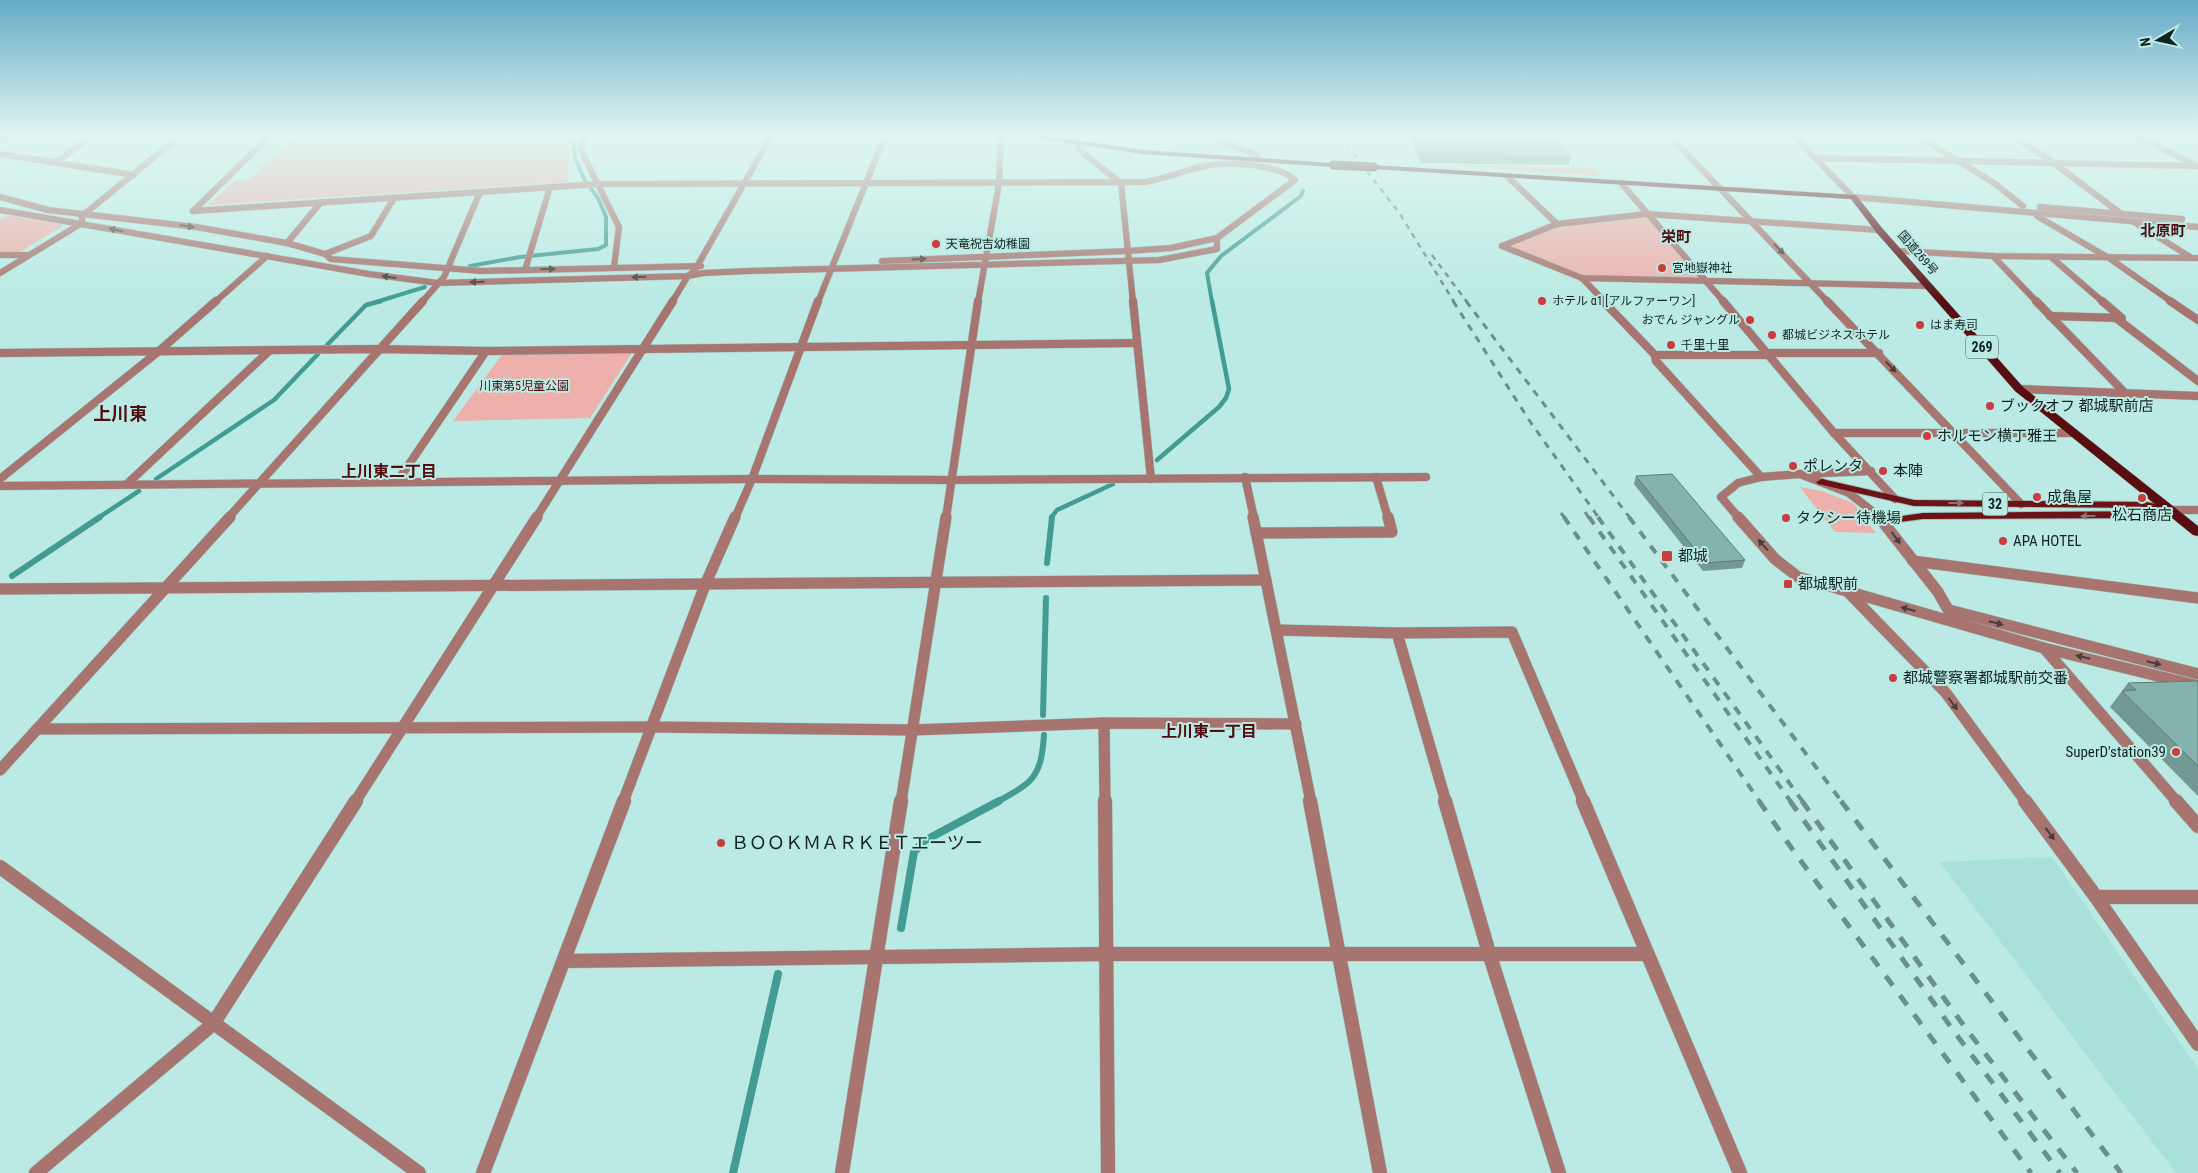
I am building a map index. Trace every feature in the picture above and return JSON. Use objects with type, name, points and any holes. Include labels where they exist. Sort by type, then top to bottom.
[{"type":"highway","points":[[1750,191],[1853,197]]},
{"type":"highway","name":"国道269号","points":[[1853,197],[1879,230],[2019,389],[2198,532]]},
{"type":"main road","name":"32","points":[[1822,482],[1914,503],[2147,505],[2170,510]]},
{"type":"main road","name":"32","points":[[1884,521],[1923,516],[2158,515],[2170,510]]},
{"type":"street","points":[[82,223],[82,216],[115,191]]},
{"type":"street","points":[[214,191],[193,211],[498,191]]},
{"type":"street","points":[[525,270],[549,191]]},
{"type":"street","points":[[602,191],[619,227],[614,267]]},
{"type":"street","points":[[36,1173],[214,1024],[494,585],[688,276],[697,266],[738,191]]},
{"type":"street","points":[[483,1173],[706,585],[752,479],[800,346],[864,191]]},
{"type":"street","points":[[842,1173],[952,480],[970,344],[998,191]]},
{"type":"street","points":[[1123,191],[1152,479]]},
{"type":"street","points":[[0,210],[370,274],[438,283],[688,276],[703,273],[986,256],[1171,248],[1217,238],[1281,191]]},
{"type":"street","points":[[1522,191],[1557,224]]},
{"type":"street","points":[[1628,191],[1769,354],[1834,433],[1895,498]]},
{"type":"street","points":[[1723,191],[2021,504]]},
{"type":"street","points":[[1847,191],[1853,197],[2198,227]]},
{"type":"street","points":[[2004,191],[2023,206]]},
{"type":"street","points":[[2091,191],[2132,221],[2198,262]]},
{"type":"street","points":[[0,770],[167,587],[444,277],[480,192]]},
{"type":"street","points":[[1853,197],[2023,206],[2198,220]]},
{"type":"street","points":[[0,198],[48,210],[87,213],[287,242],[325,254],[331,259],[408,264],[447,269],[525,270],[697,266],[984,267],[1174,258],[1217,249],[1217,238]]},
{"type":"street","points":[[325,254],[370,236],[394,198]]},
{"type":"street","points":[[287,242],[321,202]]},
{"type":"street","points":[[1879,230],[1754,223],[1648,214],[1557,224],[1502,246],[1582,278],[1928,286]]},
{"type":"street","points":[[2034,214],[2109,258],[2198,320]]},
{"type":"street","points":[[0,273],[82,223]]},
{"type":"street","points":[[179,241],[209,230]]},
{"type":"street","points":[[1899,251],[2051,258],[2194,258]]},
{"type":"street","points":[[0,255],[30,255]]},
{"type":"street","points":[[0,479],[159,351],[267,256]]},
{"type":"street","points":[[1993,256],[2125,393]]},
{"type":"street","points":[[2050,316],[2122,318],[2051,258]]},
{"type":"street","points":[[1582,278],[1654,355],[1656,360],[1761,477]]},
{"type":"street","points":[[2116,318],[2198,381]]},
{"type":"street","points":[[0,353],[378,349],[486,351],[1137,343]]},
{"type":"street","points":[[127,484],[269,350]]},
{"type":"street","points":[[397,482],[486,351]]},
{"type":"street","points":[[0,362],[13,353]]},
{"type":"street","points":[[1654,355],[1879,353]]},
{"type":"street","points":[[2019,389],[2198,396]]},
{"type":"street","points":[[1834,433],[2074,433]]},
{"type":"street","points":[[1870,471],[1761,477],[1738,483],[1721,496],[1775,560],[1798,577],[2044,648],[2198,686]]},
{"type":"street","points":[[1800,474],[1849,493],[1884,521],[1938,592],[1955,622]]},
{"type":"street","points":[[0,486],[752,479],[952,480],[1426,476]]},
{"type":"street","points":[[1245,477],[1296,724],[1380,1173]]},
{"type":"street","points":[[1256,534],[1392,532],[1376,477]]},
{"type":"street","points":[[2170,510],[2198,510]]},
{"type":"street","points":[[1913,561],[2198,598]]},
{"type":"street","points":[[0,589],[1266,580]]},
{"type":"street","points":[[1848,592],[1946,694],[2096,897],[2198,1044]]},
{"type":"street","points":[[1949,610],[2198,674]]},
{"type":"street","points":[[1277,630],[1397,633],[1512,632],[1740,1173]]},
{"type":"street","points":[[1397,633],[1490,953],[1559,1173]]},
{"type":"street","points":[[2044,648],[2198,826]]},
{"type":"street","points":[[38,729],[652,727],[912,730],[1104,723],[1296,724]]},
{"type":"street","points":[[1104,723],[1108,1173]]},
{"type":"street","points":[[0,868],[419,1173]]},
{"type":"street","points":[[2096,897],[2198,897]]},
{"type":"street","points":[[564,962],[877,955],[1647,954]]},
{"type":"shaded area","points":[[2052,857],[2198,1069],[2198,1173],[2176,1173],[1940,862]]},
{"type":"green space","points":[[224,191],[431,191],[208,205]]},
{"type":"green space","points":[[1647,214],[1705,281],[1582,278],[1502,246],[1557,224]]},
{"type":"green space","points":[[8,215],[64,225],[18,253],[0,252],[0,220]]},
{"type":"green space","name":"川東第5児童公園","points":[[633,351],[590,418],[453,421],[504,352]]},
{"type":"green space","points":[[1800,487],[1822,491],[1853,503],[1876,533],[1835,532]]},
{"type":"building","points":[[1672,474],[1745,560],[1706,563],[1636,476]]},
{"type":"building","points":[[2198,681],[2198,766],[2122,691],[2136,690],[2128,683]]},
{"type":"waterway","points":[[470,266],[520,257],[598,249],[606,245],[606,217],[598,198],[592,191]]},
{"type":"waterway","points":[[1212,302],[1207,273],[1221,256],[1301,196],[1303,191]]},
{"type":"waterway","points":[[376,302],[425,287]]},
{"type":"waterway","points":[[327,345],[366,305],[381,301]]},
{"type":"waterway","points":[[1157,460],[1219,407],[1226,398],[1229,389],[1212,301]]},
{"type":"waterway","points":[[156,479],[274,400],[318,354]]},
{"type":"waterway","points":[[1051,518],[1057,510],[1113,484]]},
{"type":"waterway","points":[[98,518],[139,491]]},
{"type":"waterway","points":[[12,576],[100,517]]},
{"type":"waterway","points":[[1047,563],[1052,517]]},
{"type":"waterway","points":[[1043,715],[1046,598]]},
{"type":"waterway","points":[[997,802],[1019,789],[1033,777],[1040,761],[1044,735]]},
{"type":"waterway","points":[[901,928],[914,852],[924,841],[999,801]]},
{"type":"waterway","points":[[733,1173],[778,974]]},
{"type":"railway","points":[[1382,191],[1400,214],[1454,302]]},
{"type":"railway","points":[[1432,255],[1467,302]]},
{"type":"railway","points":[[1453,301],[1531,423],[1599,518]]},
{"type":"railway","points":[[1466,301],[1630,518]]},
{"type":"railway","points":[[1585,512],[1589,518]]},
{"type":"railway","points":[[1561,513],[1565,518]]},
{"type":"railway","points":[[1564,517],[1760,802]]},
{"type":"railway","points":[[1589,517],[1791,802]]},
{"type":"railway","points":[[1598,517],[1803,802]]},
{"type":"railway","points":[[1629,517],[1842,802]]},
{"type":"railway","points":[[1759,801],[1795,853],[2031,1173]]},
{"type":"railway","points":[[1790,801],[1953,1030],[2060,1173]]},
{"type":"railway","points":[[1802,801],[1967,1030],[2077,1173]]},
{"type":"railway","points":[[1841,801],[2121,1173]]},
{"type":"place","name":"天竜祝吉幼稚園","points":[[936,244]]},
{"type":"place","name":"宮地嶽神社","points":[[1662,268]]},
{"type":"place","name":"ホテル α1 [アルファーワン]","points":[[1542,301]]},
{"type":"place","name":"おでん ジャングル","points":[[1750,320]]},
{"type":"place","name":"はま寿司","points":[[1920,325]]},
{"type":"place","name":"都城ビジネスホテル","points":[[1772,335]]},
{"type":"place","name":"千里十里","points":[[1671,345]]},
{"type":"place","name":"ブックオフ 都城駅前店","points":[[1990,406]]},
{"type":"place","name":"ホルモン横丁雅王","points":[[1927,436]]},
{"type":"place","name":"ポレンタ","points":[[1793,466]]},
{"type":"place","name":"本陣","points":[[1883,471]]},
{"type":"place","name":"成亀屋","points":[[2037,497]]},
{"type":"place","name":"松石商店","points":[[2142,498]]},
{"type":"place","name":"タクシー待機場","points":[[1786,518]]},
{"type":"place","name":"APA HOTEL","points":[[2003,541]]},
{"type":"place","name":"都城","points":[[1667,556]]},
{"type":"place","name":"都城駅前","points":[[1788,584]]},
{"type":"place","name":"都城警察署都城駅前交番","points":[[1893,678]]},
{"type":"place","name":"SuperD'station39","points":[[2176,752]]},
{"type":"place","name":"ＢＯＯＫＭＡＲＫＥＴエーツー","points":[[721,843]]},
{"type":"district","name":"北原町","points":[[2163,231]]},
{"type":"district","name":"栄町","points":[[1676,237]]},
{"type":"district","name":"上川東","points":[[120,414]]},
{"type":"district","name":"上川東二丁目","points":[[389,471]]},
{"type":"district","name":"上川東一丁目","points":[[1209,731]]}]
